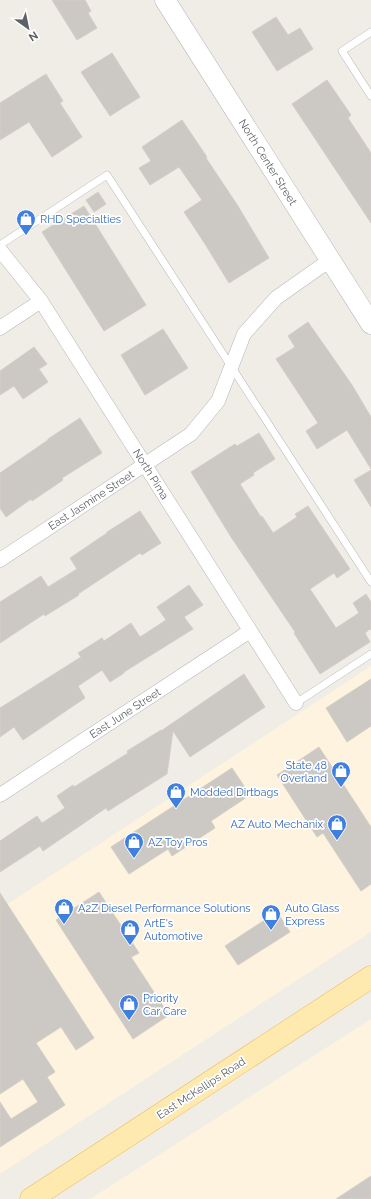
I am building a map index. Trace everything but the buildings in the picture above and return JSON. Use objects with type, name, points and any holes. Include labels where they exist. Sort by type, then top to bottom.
[{"type":"main road","name":"East McKellips Road","points":[[31,1199],[371,977]]},
{"type":"street","name":"North Center Street","points":[[165,0],[371,324]]},
{"type":"street","name":"North Pima","points":[[0,250],[41,301],[296,703]]},
{"type":"street","name":"East Jasmine Street","points":[[0,560],[191,434],[218,401],[244,334],[276,298],[330,260]]},
{"type":"street","points":[[0,328],[41,301]]},
{"type":"street","name":"East June Street","points":[[0,795],[250,631]]},
{"type":"lane","points":[[371,32],[342,51],[371,96]]},
{"type":"lane","points":[[0,245],[107,175],[371,582]]},
{"type":"lane","points":[[296,703],[371,654]]},
{"type":"shaded area","points":[[371,666],[371,932],[0,1174],[0,909]]},
{"type":"shaded area","points":[[371,1019],[371,1199],[90,1199]]},
{"type":"place","name":"RHD Specialties","points":[[26,236]]},
{"type":"place","name":"State 48 Overland","points":[[341,788]]},
{"type":"place","name":"Modded Dirtbags","points":[[176,809]]},
{"type":"place","name":"AZ Auto Mechanix","points":[[337,841]]},
{"type":"place","name":"AZ Toy Pros","points":[[134,859]]},
{"type":"place","name":"A2Z Diesel Performance Solutions","points":[[64,925]]},
{"type":"place","name":"Auto Glass Express","points":[[271,931]]},
{"type":"place","name":"ArtE's Automotive","points":[[130,946]]},
{"type":"place","name":"Priority Car Care","points":[[129,1021]]}]
